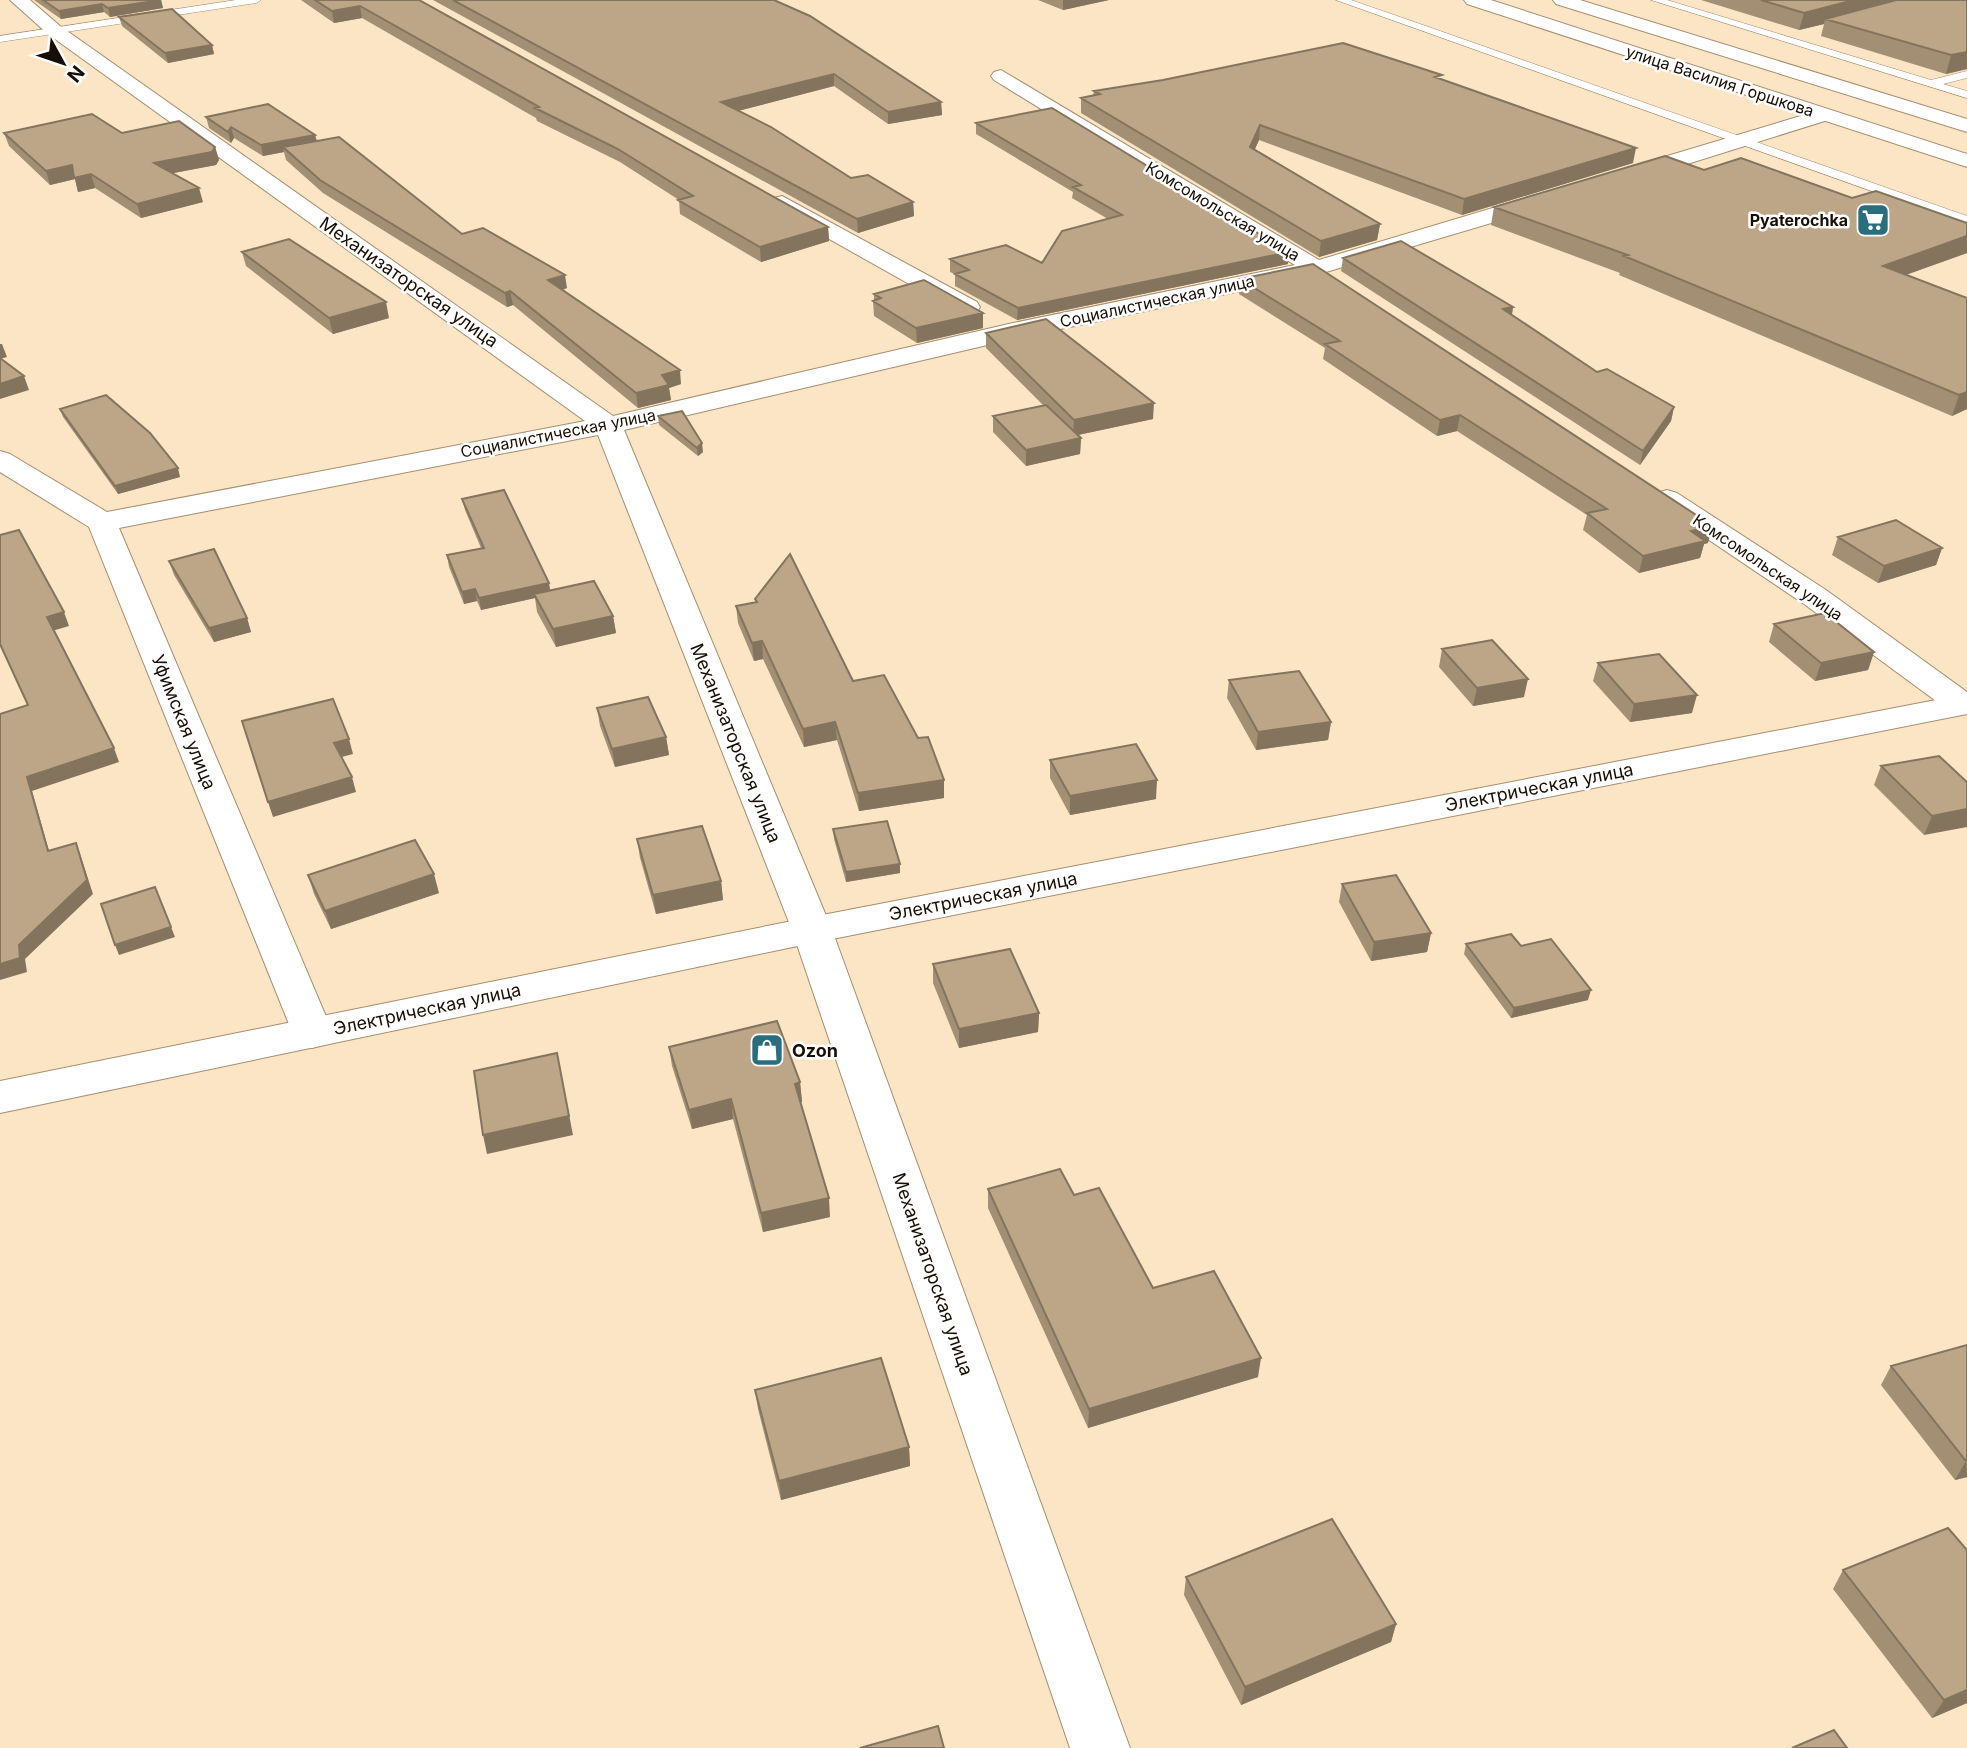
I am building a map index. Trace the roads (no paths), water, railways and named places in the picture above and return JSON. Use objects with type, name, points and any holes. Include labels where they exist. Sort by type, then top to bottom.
[{"type":"street","name":"Механизаторская улица","points":[[19,0],[54,30],[608,425],[812,929],[1100,1748]]},
{"type":"street","name":"улица Василия Горшкова","points":[[1473,0],[1967,162]]},
{"type":"street","name":"улица Василия Горшкова","points":[[1562,0],[1967,126]]},
{"type":"street","name":"Комсомольская улица","points":[[1001,76],[1339,284]]},
{"type":"street","points":[[1605,182],[1824,115]]},
{"type":"street","name":"Социалистическая улица","points":[[102,522],[608,425],[1013,331],[1316,268],[1565,194]]},
{"type":"street","points":[[769,196],[1013,331]]},
{"type":"street","points":[[0,460],[102,522]]},
{"type":"street","name":"Комсомольская улица","points":[[1641,482],[1815,597],[1965,704]]},
{"type":"street","name":"Уфимская улица","points":[[102,522],[312,1033]]},
{"type":"street","name":"Электрическая улица","points":[[0,1097],[812,929],[1965,704]]},
{"type":"lane","points":[[0,40],[256,0]]},
{"type":"lane","points":[[1341,0],[1512,58],[1737,141],[1967,221]]},
{"type":"lane","points":[[1657,0],[1967,95]]},
{"type":"lane","points":[[1786,40],[1812,33]]},
{"type":"lane","points":[[1931,84],[1967,74]]},
{"type":"place","name":"Pyaterochka","points":[[1873,220]]},
{"type":"place","name":"Ozon","points":[[767,1050]]}]
